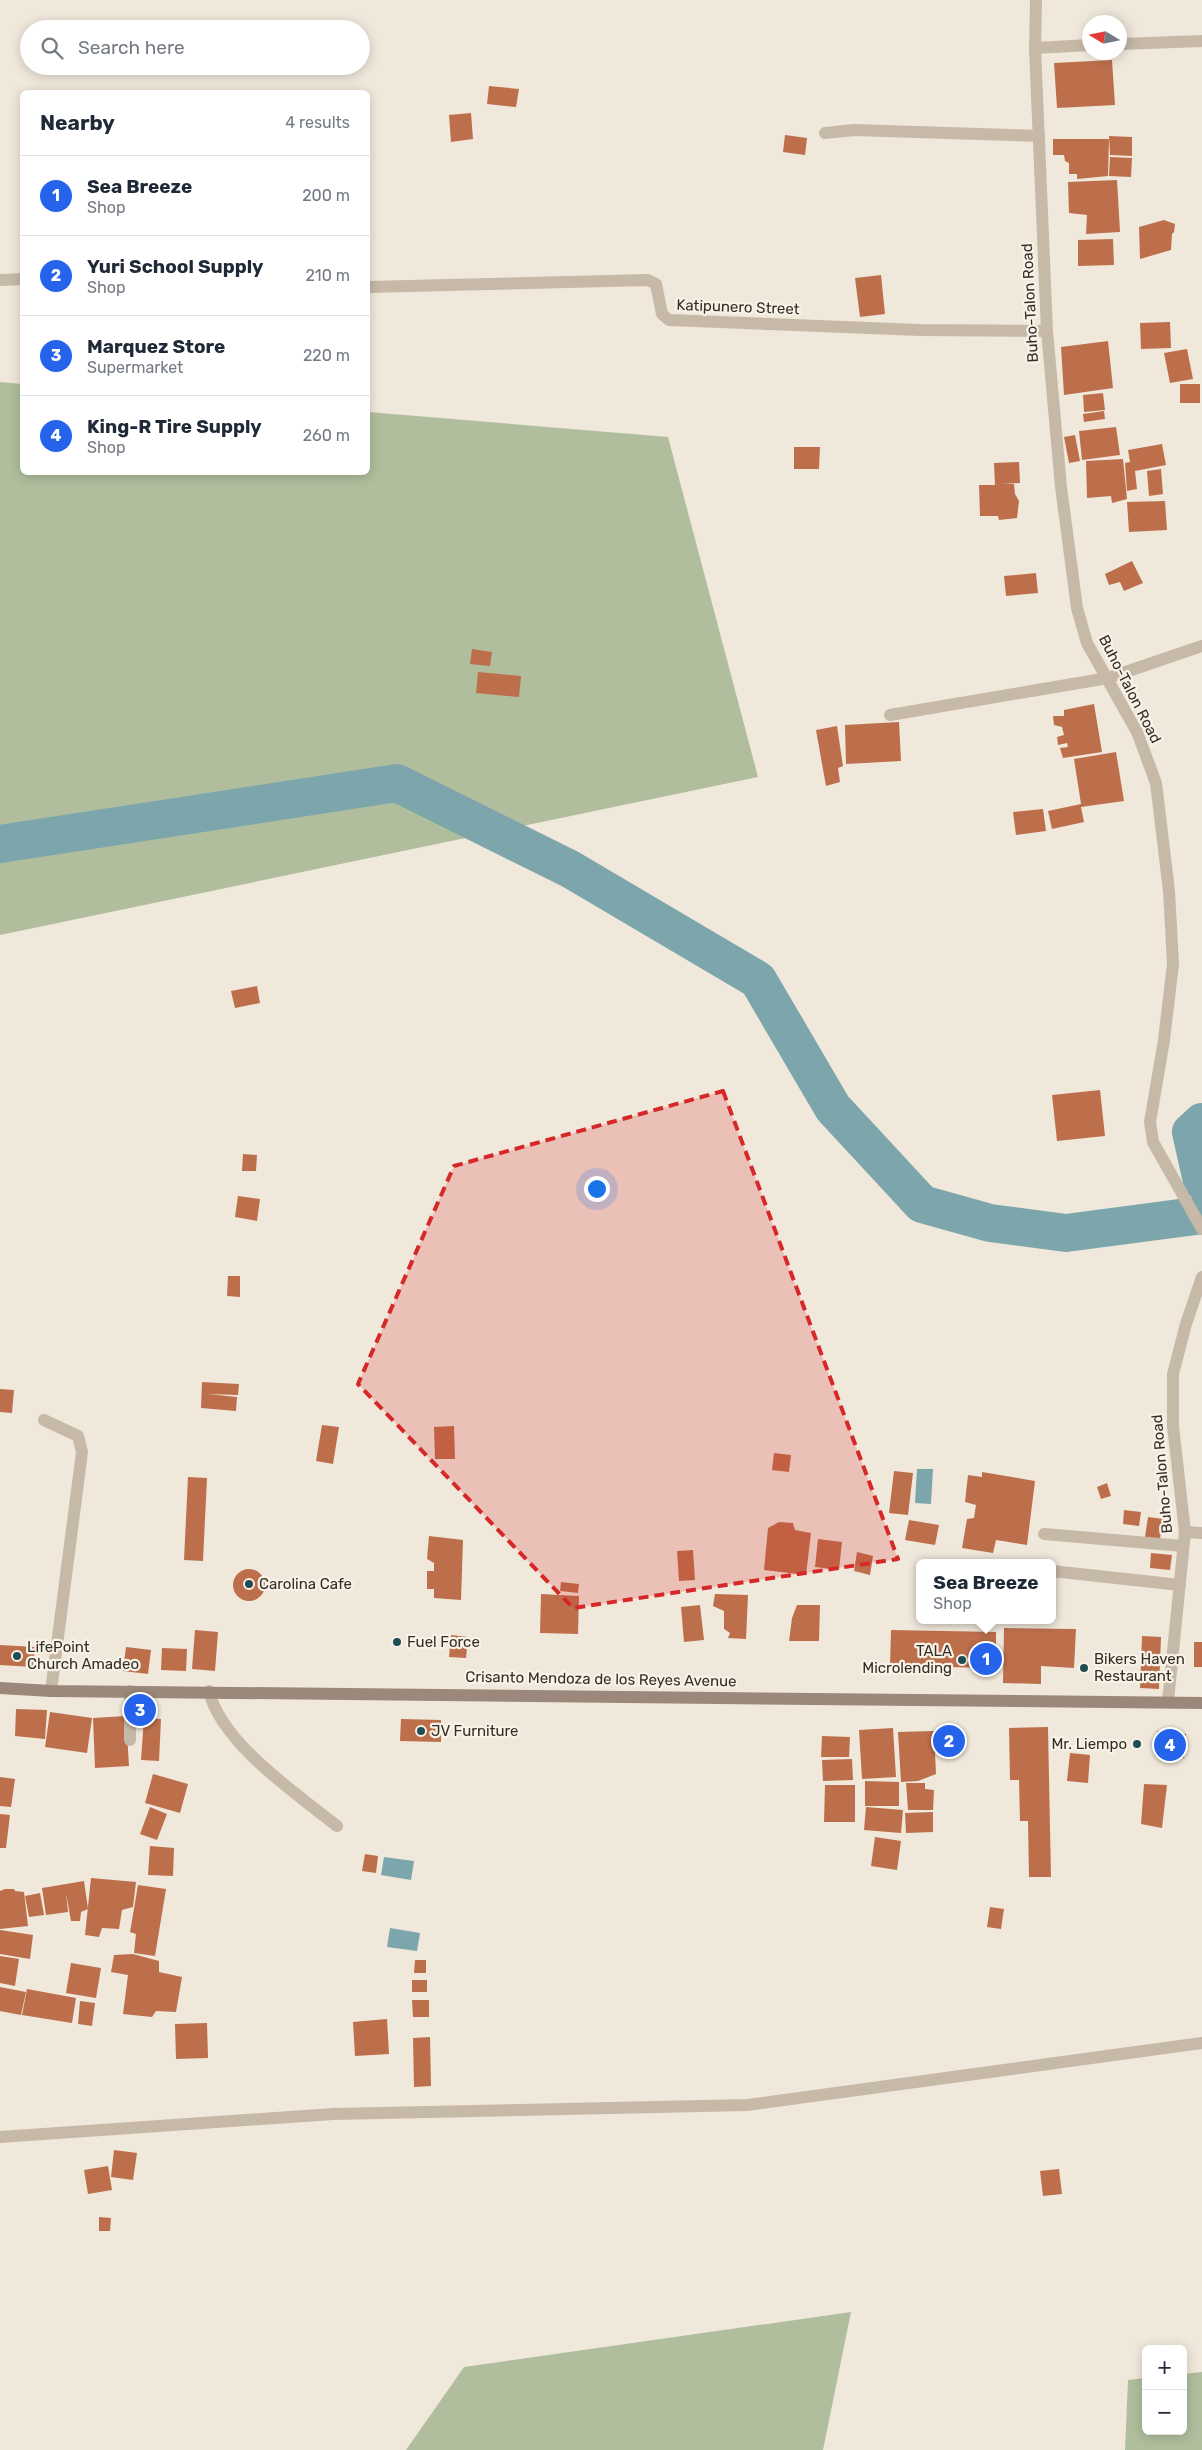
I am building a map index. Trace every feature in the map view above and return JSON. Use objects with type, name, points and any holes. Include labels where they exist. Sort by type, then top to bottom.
[{"type":"main road","name":"Crisanto Mendoza de los Reyes Avenue","points":[[0,1688],[51,1691],[209,1691],[1202,1703]]},
{"type":"street","name":"Buho-Talon Road","points":[[1036,0],[1035,48],[1047,331],[1061,487],[1077,608],[1087,643],[1137,732],[1156,783],[1169,890],[1173,964],[1164,1040],[1150,1122],[1153,1142],[1202,1229]]},
{"type":"street","points":[[1127,44],[1202,41]]},
{"type":"street","points":[[1035,48],[1082,45]]},
{"type":"street","points":[[825,132],[854,130],[1038,136]]},
{"type":"street","points":[[0,280],[20,279]]},
{"type":"street","name":"Katipunero Street","points":[[370,287],[648,280],[656,284],[662,314],[668,320],[920,330],[1047,331]]},
{"type":"street","points":[[890,715],[1108,678],[1202,646]]},
{"type":"street","name":"Buho-Talon Road","points":[[1168,1702],[1185,1532],[1173,1426],[1173,1374],[1186,1324],[1202,1277]]},
{"type":"street","points":[[44,1420],[78,1436],[82,1452],[51,1691]]},
{"type":"street","points":[[1185,1532],[1202,1532]]},
{"type":"street","points":[[1044,1534],[1184,1546]]},
{"type":"street","points":[[1056,1571],[1180,1585]]},
{"type":"street","points":[[130,1691],[130,1740]]},
{"type":"street","points":[[209,1691],[214,1706],[254,1759],[338,1826]]},
{"type":"street","points":[[0,2137],[333,2114],[747,2106],[1202,2043]]},
{"type":"highlighted area","points":[[723,1091],[898,1559],[573,1608],[358,1384],[454,1166]]},
{"type":"green space","points":[[0,382],[20,384],[20,475],[370,475],[370,412],[668,437],[758,777],[0,935]]},
{"type":"green space","points":[[851,2312],[823,2450],[406,2450],[464,2367]]},
{"type":"green space","points":[[1202,2372],[1202,2450],[1125,2450],[1128,2380],[1142,2378],[1142,2435],[1187,2435],[1187,2374]]},
{"type":"water","points":[[917,1469],[933,1469],[931,1504],[915,1503]]},
{"type":"water","points":[[384,1857],[414,1861],[411,1880],[381,1875]]},
{"type":"water","points":[[390,1928],[420,1933],[417,1951],[387,1947]]},
{"type":"building","points":[[1112,60],[1115,105],[1057,108],[1054,63]]},
{"type":"building","points":[[489,86],[519,89],[516,107],[487,104]]},
{"type":"building","points":[[471,113],[473,139],[451,142],[449,115]]},
{"type":"building","points":[[785,135],[807,138],[805,155],[783,152]]},
{"type":"building","points":[[1109,136],[1132,137],[1132,156],[1110,155]]},
{"type":"building","points":[[1053,139],[1109,139],[1108,176],[1077,179],[1077,174],[1069,174],[1069,163],[1065,161],[1064,155],[1053,155]]},
{"type":"building","points":[[1110,157],[1132,158],[1131,177],[1109,176]]},
{"type":"building","points":[[1117,180],[1120,232],[1086,234],[1087,215],[1069,213],[1068,182]]},
{"type":"building","points":[[1164,220],[1175,224],[1171,250],[1140,259],[1139,227]]},
{"type":"building","points":[[1113,239],[1114,265],[1078,266],[1078,240]]},
{"type":"building","points":[[881,275],[885,314],[860,317],[855,278]]},
{"type":"building","points":[[1170,322],[1171,348],[1141,349],[1140,323]]},
{"type":"building","points":[[1108,341],[1113,388],[1064,395],[1061,347]]},
{"type":"building","points":[[1187,349],[1193,379],[1170,383],[1164,353]]},
{"type":"building","points":[[1180,384],[1200,384],[1200,403],[1180,403]]},
{"type":"building","points":[[1103,393],[1105,410],[1084,412],[1083,395]]},
{"type":"building","points":[[1104,411],[1105,419],[1084,422],[1083,414]]},
{"type":"building","points":[[1116,427],[1120,455],[1082,460],[1079,431]]},
{"type":"building","points":[[1075,435],[1080,461],[1069,463],[1064,437]]},
{"type":"building","points":[[1162,444],[1166,465],[1135,471],[1137,489],[1127,491],[1125,463],[1130,462],[1128,450]]},
{"type":"building","points":[[794,447],[820,447],[819,469],[794,469]]},
{"type":"building","points":[[1123,459],[1127,499],[1112,503],[1111,496],[1087,498],[1086,461]]},
{"type":"building","points":[[1019,462],[1020,483],[1003,484],[1014,484],[1015,494],[1019,501],[1017,518],[999,520],[998,516],[980,516],[979,485],[995,485],[994,463]]},
{"type":"building","points":[[1161,469],[1163,494],[1149,496],[1147,471]]},
{"type":"building","points":[[1165,501],[1167,530],[1129,532],[1127,502]]},
{"type":"building","points":[[1132,561],[1143,583],[1124,591],[1120,582],[1109,585],[1105,574]]},
{"type":"building","points":[[1036,573],[1038,593],[1006,596],[1004,576]]},
{"type":"building","points":[[472,649],[492,652],[490,666],[470,664]]},
{"type":"building","points":[[478,672],[521,676],[519,697],[476,693]]},
{"type":"building","points":[[1094,704],[1102,752],[1063,758],[1060,748],[1068,747],[1067,743],[1058,745],[1057,737],[1064,735],[1062,727],[1054,725],[1053,716],[1064,716],[1064,710]]},
{"type":"building","points":[[899,722],[901,761],[846,764],[845,725]]},
{"type":"building","points":[[837,726],[843,766],[838,768],[840,782],[826,786],[816,730]]},
{"type":"building","points":[[1116,752],[1124,801],[1081,807],[1084,822],[1052,829],[1048,811],[1081,804],[1074,759]]},
{"type":"building","points":[[1043,809],[1046,831],[1016,835],[1013,812]]},
{"type":"building","points":[[257,986],[260,1003],[235,1008],[231,991]]},
{"type":"building","points":[[1100,1090],[1105,1136],[1057,1141],[1052,1095]]},
{"type":"building","points":[[243,1154],[257,1155],[256,1171],[242,1171]]},
{"type":"building","points":[[238,1196],[260,1199],[257,1221],[235,1217]]},
{"type":"building","points":[[228,1276],[240,1276],[240,1297],[227,1296]]},
{"type":"building","points":[[202,1382],[239,1384],[238,1395],[208,1394],[237,1397],[236,1411],[201,1408]]},
{"type":"building","points":[[0,1389],[14,1390],[12,1413],[0,1412]]},
{"type":"building","points":[[322,1425],[339,1427],[333,1464],[316,1461]]},
{"type":"building","points":[[454,1426],[455,1459],[435,1459],[434,1427]]},
{"type":"building","points":[[774,1453],[791,1455],[789,1472],[772,1470]]},
{"type":"building","points":[[894,1471],[913,1473],[908,1515],[889,1513]]},
{"type":"building","points":[[982,1472],[1035,1481],[1027,1545],[996,1540],[993,1553],[962,1548],[967,1519],[974,1518],[976,1505],[965,1502],[968,1475],[982,1477]]},
{"type":"building","points":[[188,1477],[207,1478],[203,1561],[184,1560]]},
{"type":"building","points":[[1107,1483],[1111,1496],[1101,1499],[1097,1487]]},
{"type":"building","points":[[1124,1510],[1141,1512],[1139,1526],[1123,1524]]},
{"type":"building","points":[[1148,1517],[1163,1519],[1160,1539],[1145,1537]]},
{"type":"building","points":[[909,1520],[939,1525],[935,1545],[905,1540]]},
{"type":"building","points":[[779,1522],[793,1523],[795,1530],[811,1533],[806,1575],[764,1570],[768,1528]]},
{"type":"building","points":[[429,1536],[463,1540],[461,1600],[434,1598],[434,1589],[427,1589],[427,1571],[434,1571],[434,1563],[427,1559]]},
{"type":"building","points":[[818,1539],[842,1542],[839,1570],[815,1567]]},
{"type":"building","points":[[693,1550],[695,1580],[679,1581],[677,1551]]},
{"type":"building","points":[[857,1552],[873,1556],[870,1575],[854,1571]]},
{"type":"building","points":[[1151,1553],[1172,1555],[1170,1570],[1150,1568]]},
{"type":"building","name":"Carolina Cafe","points":[[249,1569],[255,1570],[260,1574],[264,1579],[264,1591],[260,1596],[255,1600],[249,1601],[243,1600],[238,1596],[234,1591],[233,1585],[234,1579],[238,1574],[243,1570]]},
{"type":"building","points":[[561,1582],[579,1584],[578,1593],[560,1591]]},
{"type":"building","points":[[541,1594],[579,1596],[578,1634],[540,1633]]},
{"type":"building","points":[[715,1594],[748,1595],[746,1639],[728,1638],[730,1633],[724,1629],[724,1611],[713,1606]]},
{"type":"building","points":[[700,1605],[704,1640],[684,1642],[681,1607]]},
{"type":"building","points":[[797,1605],[820,1605],[819,1641],[789,1641],[792,1618]]},
{"type":"building","points":[[1004,1628],[1076,1629],[1074,1668],[1041,1666],[1041,1684],[1003,1683]]},
{"type":"building","points":[[195,1630],[218,1632],[215,1671],[192,1669]]},
{"type":"building","points":[[891,1630],[996,1632],[996,1668],[890,1666]]},
{"type":"building","points":[[451,1635],[468,1637],[466,1658],[449,1657]]},
{"type":"building","points":[[1142,1636],[1161,1637],[1159,1689],[1140,1688]]},
{"type":"building","points":[[1194,1642],[1202,1642],[1202,1667],[1194,1667]]},
{"type":"building","name":"LifePoint Church Amadeo","points":[[0,1645],[35,1647],[33,1667],[0,1665]]},
{"type":"building","points":[[126,1647],[151,1650],[148,1674],[123,1671]]},
{"type":"building","points":[[162,1648],[187,1649],[186,1671],[161,1670]]},
{"type":"building","points":[[16,1709],[47,1710],[45,1739],[15,1736]]},
{"type":"building","points":[[50,1712],[92,1718],[87,1753],[45,1747]]},
{"type":"building","points":[[126,1716],[129,1766],[95,1768],[93,1718]]},
{"type":"building","points":[[144,1718],[161,1719],[159,1761],[141,1760]]},
{"type":"building","name":"JV Furniture","points":[[401,1719],[441,1720],[441,1742],[400,1741]]},
{"type":"building","points":[[1048,1727],[1051,1877],[1029,1877],[1028,1821],[1020,1821],[1019,1780],[1010,1780],[1009,1728]]},
{"type":"building","points":[[893,1728],[896,1777],[862,1779],[859,1730]]},
{"type":"building","points":[[934,1731],[936,1774],[918,1781],[901,1782],[898,1732]]},
{"type":"building","points":[[1157,1731],[1186,1734],[1184,1758],[1155,1756]]},
{"type":"building","points":[[822,1736],[850,1737],[849,1757],[821,1757]]},
{"type":"building","points":[[1070,1753],[1090,1755],[1088,1783],[1067,1781]]},
{"type":"building","points":[[852,1759],[853,1780],[823,1781],[822,1760]]},
{"type":"building","points":[[153,1774],[188,1784],[180,1813],[145,1803]]},
{"type":"building","points":[[0,1777],[15,1779],[11,1807],[0,1806]]},
{"type":"building","points":[[865,1781],[899,1782],[899,1806],[865,1806]]},
{"type":"building","points":[[906,1783],[925,1783],[925,1789],[934,1790],[933,1810],[908,1810]]},
{"type":"building","points":[[1144,1784],[1167,1785],[1162,1828],[1141,1824]]},
{"type":"building","points":[[825,1785],[855,1785],[855,1822],[824,1822]]},
{"type":"building","points":[[150,1807],[167,1814],[157,1840],[140,1834]]},
{"type":"building","points":[[866,1807],[903,1810],[901,1833],[864,1830]]},
{"type":"building","points":[[933,1812],[933,1832],[906,1833],[905,1813]]},
{"type":"building","points":[[0,1814],[10,1815],[6,1848],[0,1848]]},
{"type":"building","points":[[875,1837],[901,1841],[897,1870],[871,1866]]},
{"type":"building","points":[[150,1846],[174,1848],[173,1876],[148,1875]]},
{"type":"building","points":[[365,1854],[378,1856],[376,1873],[362,1871]]},
{"type":"building","points":[[91,1878],[136,1882],[133,1907],[122,1910],[119,1929],[102,1928],[99,1937],[85,1935]]},
{"type":"building","points":[[84,1881],[88,1909],[81,1912],[80,1921],[71,1921],[66,1893],[68,1912],[46,1915],[42,1888]]},
{"type":"building","points":[[138,1885],[166,1889],[155,1956],[134,1953],[136,1934],[130,1932]]},
{"type":"building","points":[[5,1889],[24,1892],[28,1926],[0,1929],[0,1891]]},
{"type":"building","points":[[40,1893],[44,1915],[29,1917],[25,1896]]},
{"type":"building","points":[[990,1907],[1004,1909],[1001,1929],[987,1927]]},
{"type":"building","points":[[0,1930],[33,1935],[30,1959],[0,1954]]},
{"type":"building","points":[[133,1954],[159,1961],[159,1972],[182,1977],[176,2012],[156,2011],[152,2017],[123,2014],[128,1975],[111,1972],[114,1955]]},
{"type":"building","points":[[0,1956],[19,1959],[15,1986],[0,1983]]},
{"type":"building","points":[[415,1960],[426,1960],[426,1973],[414,1973]]},
{"type":"building","points":[[71,1963],[101,1968],[96,1998],[66,1993]]},
{"type":"building","points":[[412,1980],[427,1980],[427,1992],[412,1992]]},
{"type":"building","points":[[0,1987],[26,1992],[21,2015],[0,2011]]},
{"type":"building","points":[[27,1989],[76,1998],[72,2023],[22,2015]]},
{"type":"building","points":[[412,2000],[429,2000],[429,2017],[413,2017]]},
{"type":"building","points":[[80,2001],[95,2003],[92,2026],[78,2024]]},
{"type":"building","points":[[387,2019],[389,2054],[355,2056],[353,2022]]},
{"type":"building","points":[[207,2023],[208,2058],[176,2059],[175,2024]]},
{"type":"building","points":[[430,2037],[431,2086],[414,2087],[413,2038]]},
{"type":"building","points":[[114,2150],[137,2153],[133,2180],[111,2177]]},
{"type":"building","points":[[108,2166],[112,2190],[88,2194],[84,2170]]},
{"type":"building","points":[[1059,2169],[1062,2194],[1043,2196],[1040,2171]]},
{"type":"building","points":[[99,2217],[111,2218],[110,2231],[99,2231]]},
{"type":"waterway","points":[[0,844],[397,783],[570,869],[758,980],[833,1108],[922,1204],[990,1223],[1066,1233],[1202,1215]]},
{"type":"waterway","points":[[1202,1122],[1191,1132],[1202,1181]]},
{"type":"place","name":"Carolina Cafe","points":[[249,1584]]},
{"type":"place","name":"Fuel Force","points":[[397,1642]]},
{"type":"place","name":"LifePoint Church Amadeo","points":[[17,1656]]},
{"type":"place","name":"Sea Breeze","points":[[986,1659]]},
{"type":"place","name":"TALA Microlending","points":[[962,1660]]},
{"type":"place","name":"Bikers Haven Restaurant","points":[[1084,1668]]},
{"type":"place","name":"Marquez Store","points":[[140,1710]]},
{"type":"place","name":"JV Furniture","points":[[421,1731]]},
{"type":"place","name":"Yuri School Supply","points":[[949,1741]]},
{"type":"place","name":"Mr. Liempo","points":[[1137,1744]]},
{"type":"place","name":"King-R Tire Supply","points":[[1170,1745]]}]
